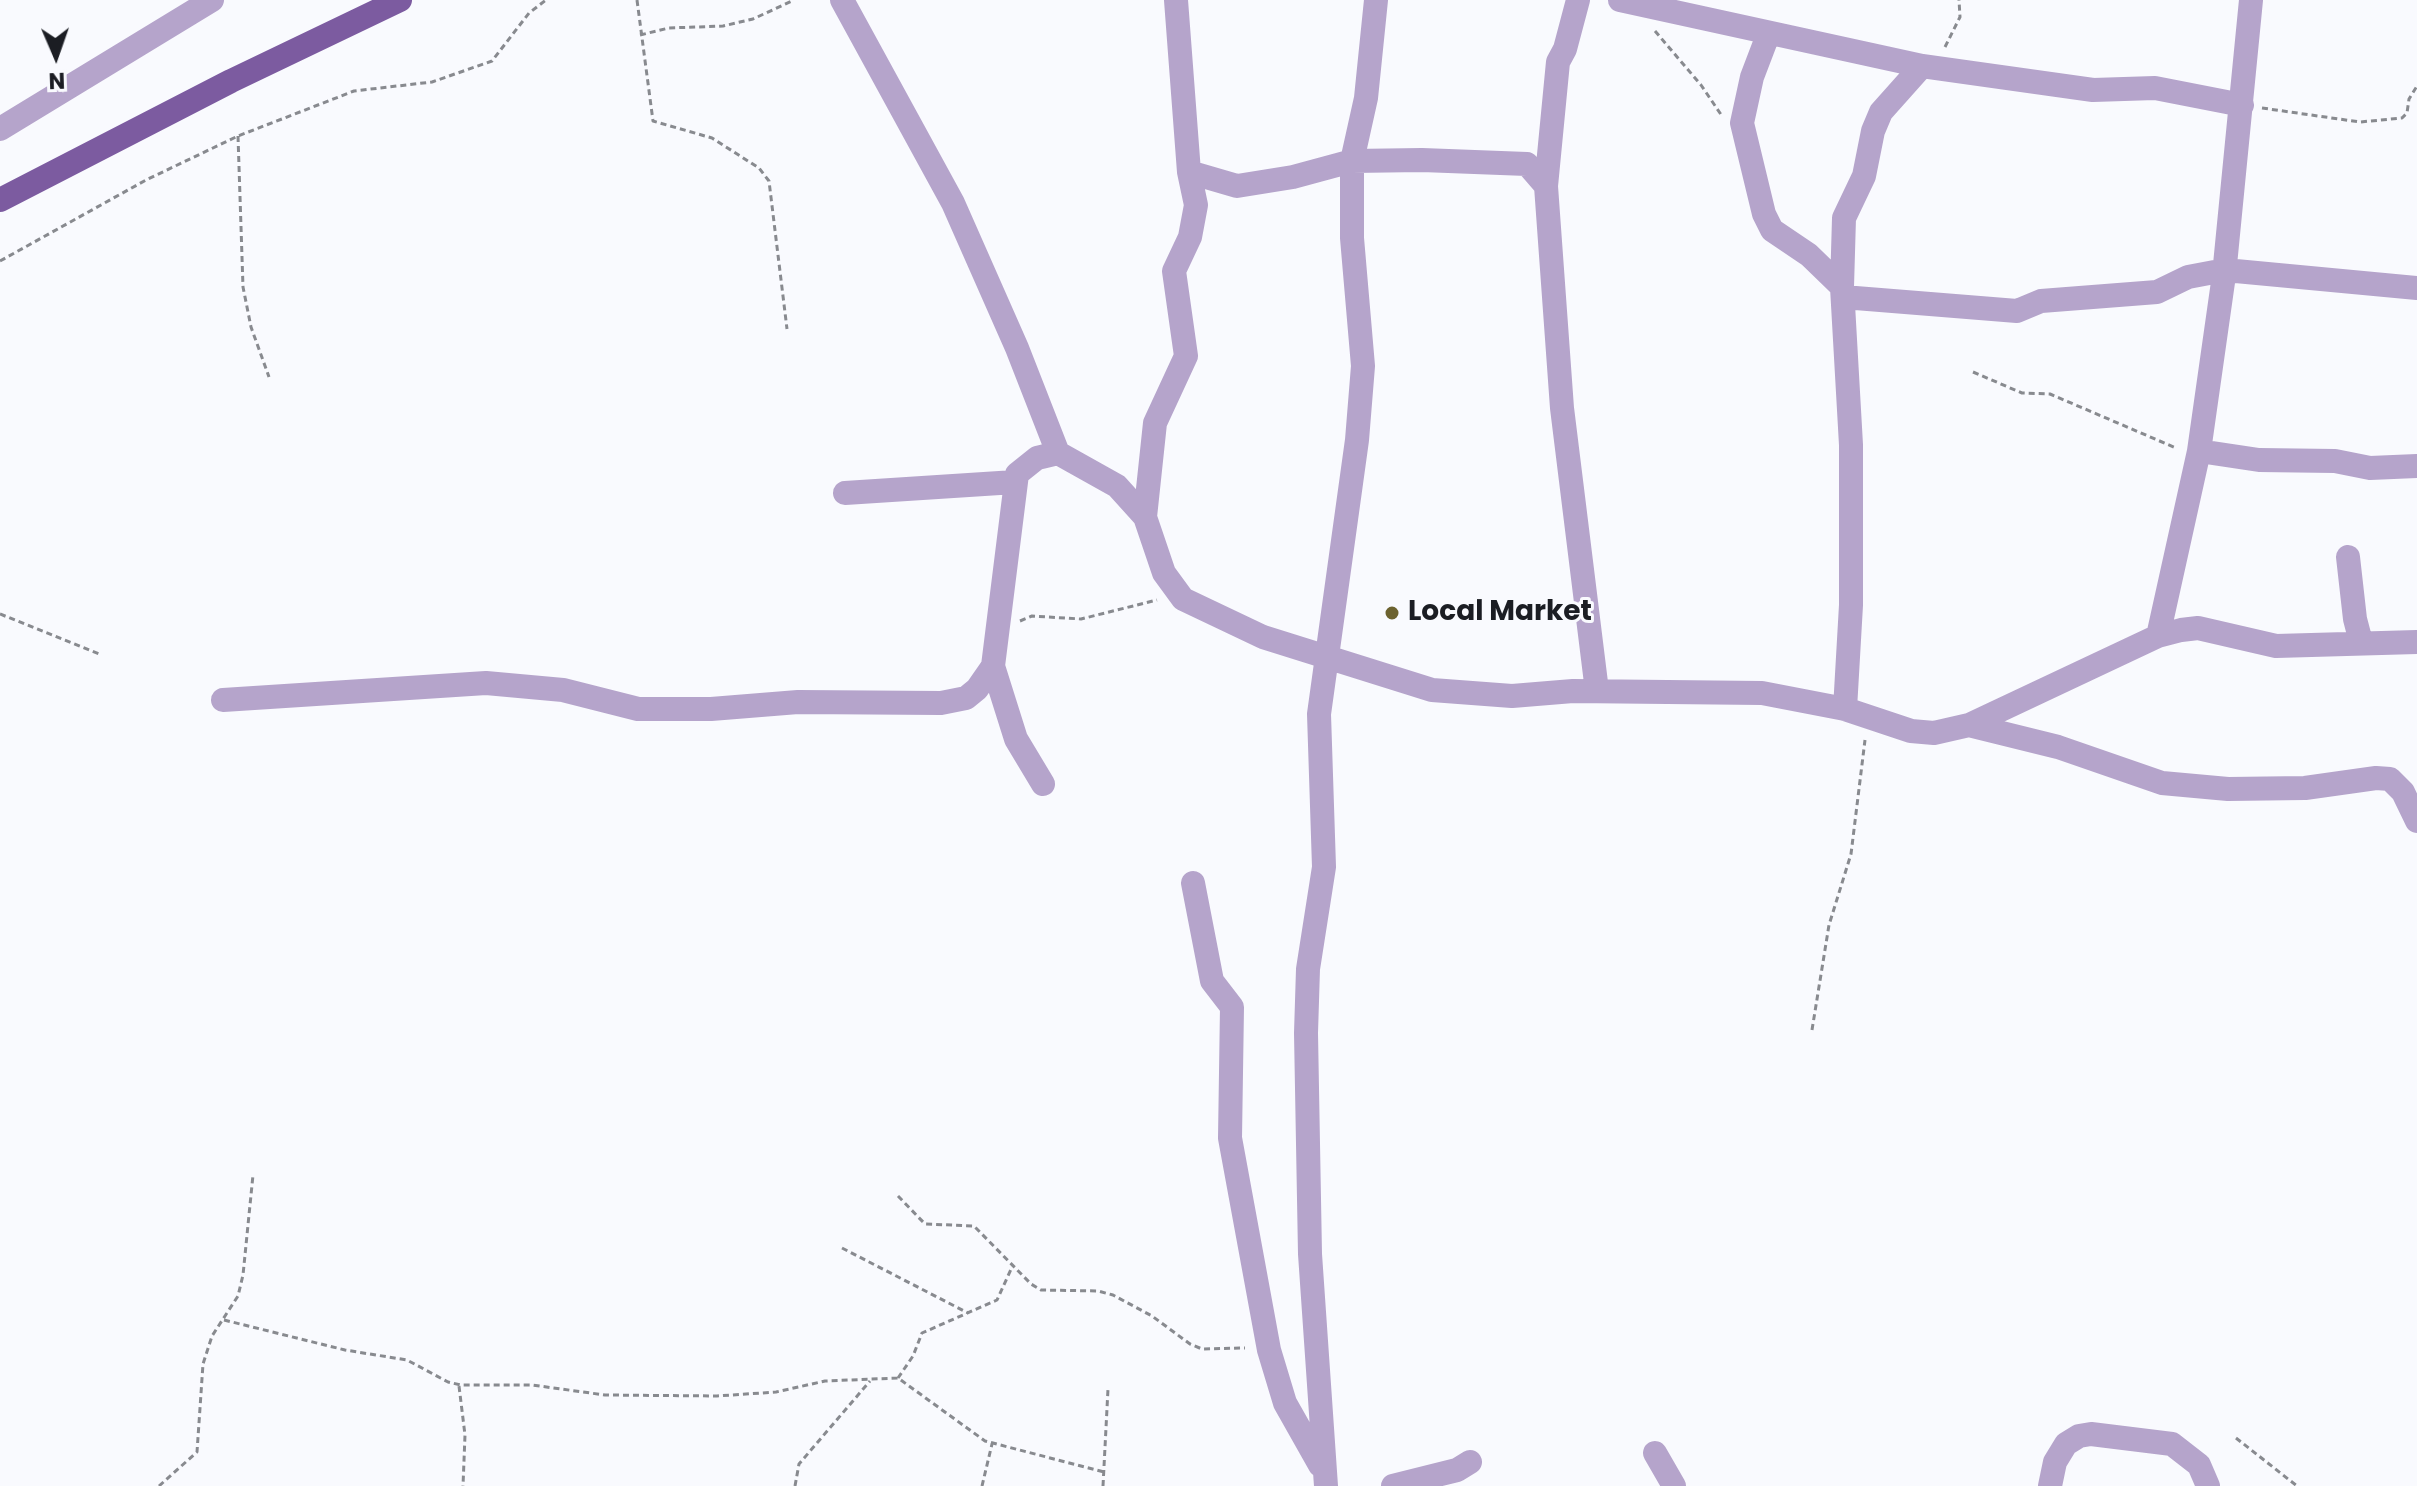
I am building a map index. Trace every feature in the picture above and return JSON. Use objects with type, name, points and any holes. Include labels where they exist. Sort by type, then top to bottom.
[{"type":"main road","points":[[0,200],[231,81],[400,0]]},
{"type":"street","points":[[0,129],[212,0]]},
{"type":"street","points":[[842,0],[953,203],[1017,348],[1058,453],[1117,486],[1145,517],[1164,573],[1180,596],[1263,637],[1432,690],[1512,696],[1597,691],[1762,693],[1845,709],[1911,731],[1945,733],[1969,725],[2158,636],[2198,628],[2276,646],[2417,642]]},
{"type":"street","points":[[1145,517],[1155,423],[1186,356],[1174,282],[1176,260],[1190,237],[1196,205],[1189,172],[1176,0]]},
{"type":"street","points":[[1325,1478],[1310,1254],[1306,1033],[1308,969],[1324,867],[1319,714],[1357,440],[1363,366],[1352,238],[1352,161],[1366,98],[1376,0]]},
{"type":"street","points":[[1578,0],[1565,49],[1558,62],[1546,186],[1562,408],[1597,691]]},
{"type":"street","points":[[2158,636],[2198,454],[2225,270],[2251,0]]},
{"type":"street","points":[[1625,1],[1768,35],[1928,66],[2093,90],[2155,88],[2242,105]]},
{"type":"street","points":[[1768,35],[1752,77],[1742,123],[1764,214],[1772,230],[1809,255],[1843,292],[2017,311],[2041,301],[2157,292],[2188,277],[2225,270],[2417,288]]},
{"type":"street","points":[[1845,709],[1851,605],[1851,445],[1843,292],[1844,218],[1864,176],[1873,131],[1881,112],[1928,66]]},
{"type":"street","points":[[1189,172],[1237,186],[1293,177],[1352,161],[1527,164],[1546,186]]},
{"type":"street","points":[[1043,784],[1016,739],[994,655],[1015,482],[1020,468],[1037,458],[1058,453]]},
{"type":"street","points":[[2198,454],[2259,460],[2335,461],[2370,468],[2417,466]]},
{"type":"street","points":[[845,493],[1015,482]]},
{"type":"street","points":[[2348,557],[2355,619],[2361,642]]},
{"type":"street","points":[[223,700],[486,683],[563,690],[638,709],[711,709],[798,702],[941,703],[966,698],[994,655]]},
{"type":"street","points":[[1969,725],[2058,747],[2162,783],[2228,789],[2305,788],[2376,778],[2390,779],[2397,783],[2417,821]]},
{"type":"street","points":[[1193,883],[1212,981],[1232,1007],[1230,1138],[1269,1350],[1285,1403],[1325,1478]]},
{"type":"street","points":[[2050,1486],[2055,1462],[2066,1444],[2079,1436],[2091,1434],[2172,1444],[2199,1465],[2208,1486]]},
{"type":"street","points":[[1655,1453],[1674,1486]]},
{"type":"street","points":[[1393,1486],[1457,1470],[1470,1462]]},
{"type":"path","points":[[0,261],[146,180],[238,136],[354,91],[432,82],[492,61],[529,13],[546,0]]},
{"type":"path","points":[[637,0],[639,35],[653,121],[712,138],[759,168],[769,181],[787,329]]},
{"type":"path","points":[[639,35],[669,28],[723,26],[753,19],[794,0]]},
{"type":"path","points":[[1928,66],[1960,17],[1959,0]]},
{"type":"path","points":[[1625,1],[1701,85],[1724,119]]},
{"type":"path","points":[[2242,105],[2360,122],[2406,116],[2412,91],[2417,86]]},
{"type":"path","points":[[238,136],[243,287],[251,327],[269,377]]},
{"type":"path","points":[[1973,372],[2022,393],[2050,394],[2198,454]]},
{"type":"path","points":[[994,655],[1016,622],[1032,616],[1081,619],[1180,596]]},
{"type":"path","points":[[0,614],[102,655]]},
{"type":"path","points":[[1812,1030],[1829,925],[1851,854],[1868,716]]},
{"type":"path","points":[[159,1486],[197,1452],[206,1349],[238,1296],[253,1175]]},
{"type":"path","points":[[898,1196],[925,1224],[974,1226],[1041,1290],[1098,1291],[1113,1295],[1202,1349],[1269,1350]]},
{"type":"path","points":[[842,1248],[968,1313]]},
{"type":"path","points":[[898,1378],[922,1333],[997,1300],[1014,1264]]},
{"type":"path","points":[[224,1320],[345,1350],[407,1360],[459,1384],[532,1385],[605,1395],[717,1396],[776,1392],[825,1381],[898,1378],[954,1421],[992,1444],[1104,1472]]},
{"type":"path","points":[[795,1486],[799,1464],[871,1380]]},
{"type":"path","points":[[459,1384],[465,1435],[463,1486]]},
{"type":"path","points":[[1103,1486],[1108,1389]]},
{"type":"path","points":[[2236,1438],[2297,1486]]},
{"type":"path","points":[[982,1486],[992,1444]]},
{"type":"place","name":"Local Market","points":[[1392,613]]}]
